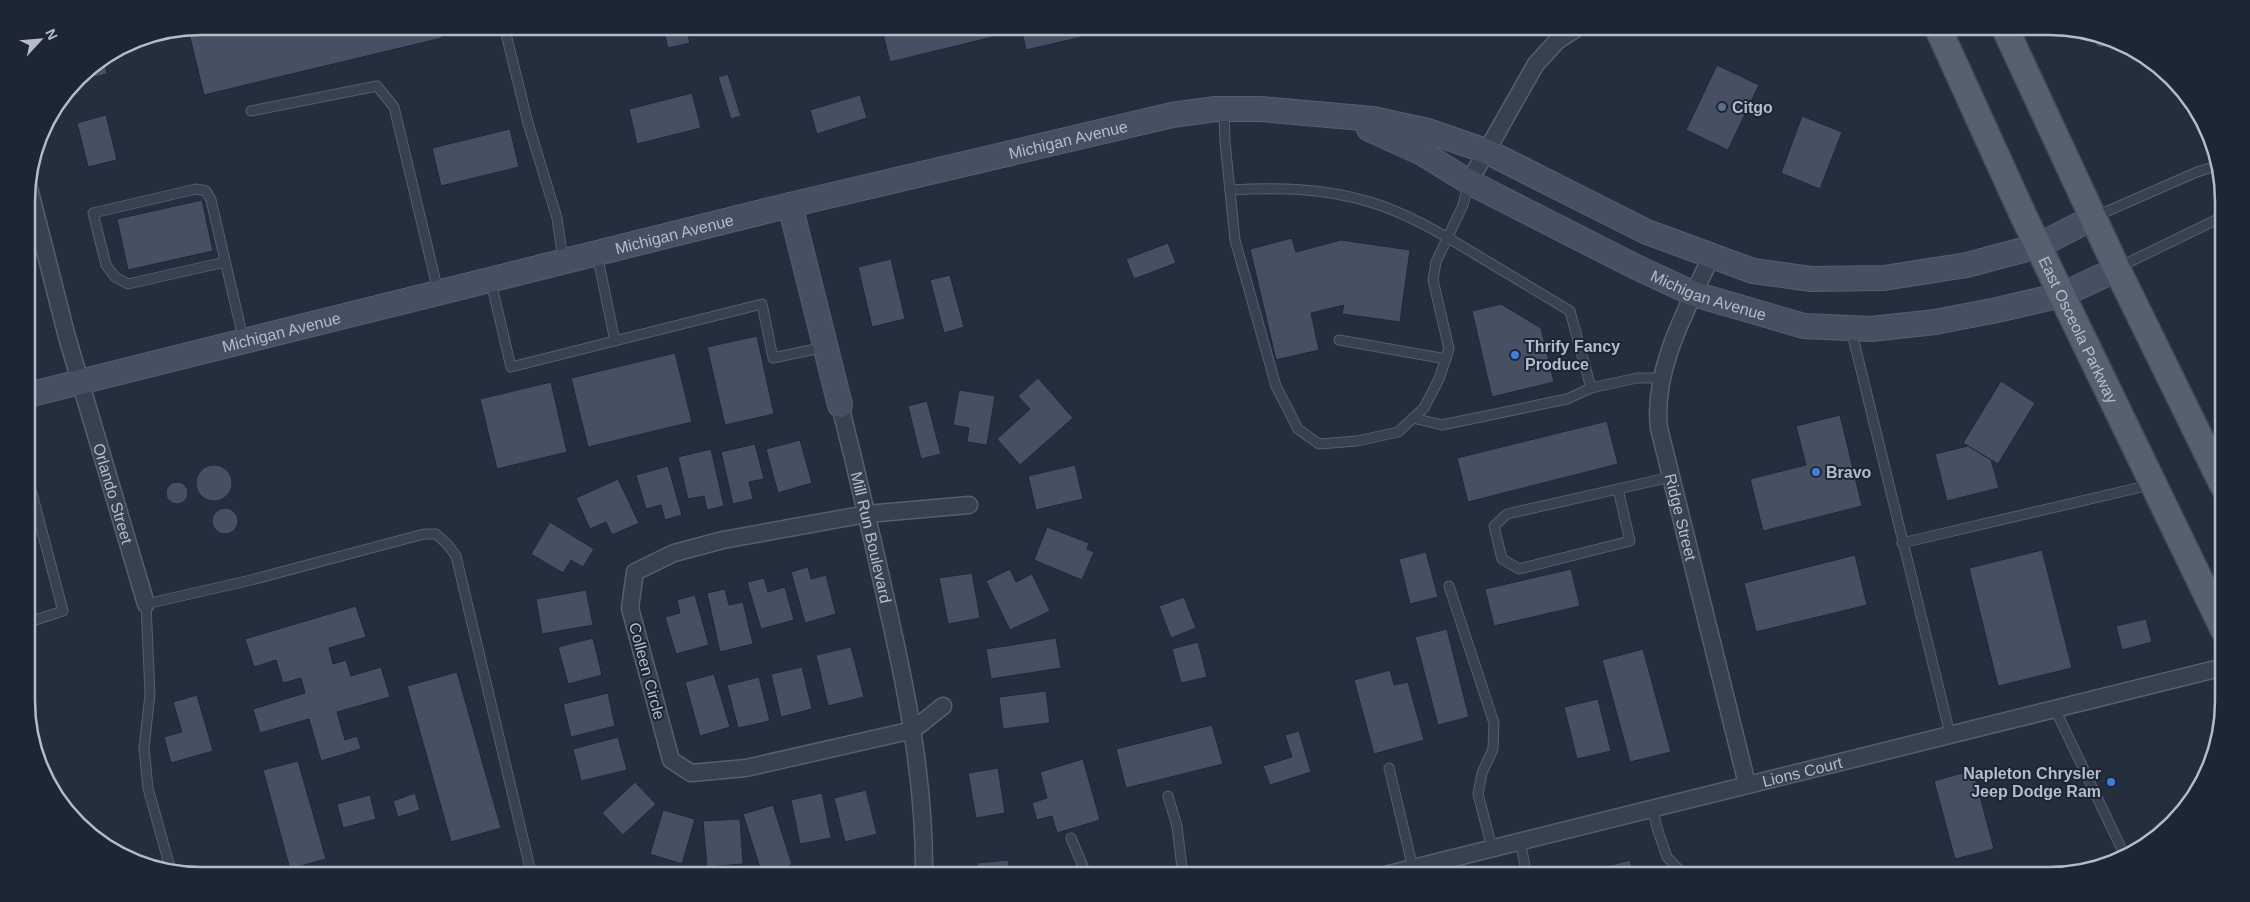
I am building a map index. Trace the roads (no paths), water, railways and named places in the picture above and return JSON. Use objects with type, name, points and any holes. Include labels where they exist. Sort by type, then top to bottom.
[{"type":"main road","name":"East Osceola Parkway","points":[[1941,35],[2038,246],[2215,611]]},
{"type":"main road","points":[[2008,35],[2117,268],[2215,468]]},
{"type":"main road","name":"Michigan Avenue","points":[[35,393],[790,206],[1172,115],[1224,109],[1260,109],[1328,114],[1373,119],[1428,131],[1486,151],[1647,232],[1754,271],[1811,279],[1884,278],[1967,265],[2038,246],[2094,217]]},
{"type":"main road","name":"Michigan Avenue","points":[[1328,114],[1377,132],[1422,153],[1469,182],[1636,267],[1694,294],[1804,326],[1871,329],[1935,322],[2062,295],[2117,268]]},
{"type":"main road","name":"Mill Run Boulevard","points":[[790,206],[840,405]]},
{"type":"street","points":[[1469,182],[1553,35]]},
{"type":"street","name":"Orlando Street","points":[[35,211],[80,383],[146,604]]},
{"type":"street","name":"Ridge Street","points":[[1712,255],[1684,313],[1662,378],[1657,401],[1657,413],[1747,784]]},
{"type":"street","name":"Mill Run Boulevard","points":[[840,405],[867,514],[913,730],[919,784],[924,867]]},
{"type":"street","points":[[867,514],[969,504]]},
{"type":"street","name":"Colleen Circle","points":[[867,514],[723,540],[674,553],[635,572],[630,608],[670,760],[691,773],[746,768],[913,730]]},
{"type":"street","name":"Lions Court","points":[[1431,867],[1492,848],[2215,669]]},
{"type":"street","points":[[913,730],[943,706]]},
{"type":"lane","points":[[506,35],[528,123],[557,218],[563,262]]},
{"type":"lane","points":[[251,111],[378,86],[394,107],[438,294]]},
{"type":"lane","points":[[1224,109],[1235,240],[1276,386],[1298,429],[1319,444],[1357,441],[1398,432],[1424,408],[1439,379],[1449,349],[1434,280],[1436,262],[1463,205],[1469,182]]},
{"type":"lane","points":[[2094,217],[2211,167]]},
{"type":"lane","points":[[1230,190],[1262,188],[1300,189],[1339,195],[1370,202],[1403,215],[1447,238],[1570,311],[1591,388]]},
{"type":"lane","points":[[225,262],[128,284],[115,277],[106,265],[93,213],[196,189],[206,191],[211,200],[244,342]]},
{"type":"lane","points":[[2117,268],[2215,220]]},
{"type":"lane","points":[[597,254],[615,341]]},
{"type":"lane","points":[[490,280],[511,367],[762,304],[773,358],[826,347]]},
{"type":"lane","points":[[1851,328],[1950,734]]},
{"type":"lane","points":[[1339,340],[1446,359]]},
{"type":"lane","points":[[1414,418],[1442,425],[1567,399],[1591,388],[1637,378],[1662,378]]},
{"type":"lane","points":[[1618,489],[1630,540],[1519,569],[1502,559],[1494,526],[1507,514],[1671,477]]},
{"type":"lane","points":[[1902,543],[2153,484]]},
{"type":"lane","points":[[35,504],[63,611],[35,620]]},
{"type":"lane","points":[[169,863],[148,788],[144,748],[150,694],[146,604],[250,580],[424,534],[436,534],[456,556],[530,867]]},
{"type":"lane","points":[[1449,586],[1494,723],[1492,749],[1482,773],[1478,794],[1492,848]]},
{"type":"lane","points":[[2055,709],[2122,850]]},
{"type":"lane","points":[[1389,768],[1420,867]]},
{"type":"lane","points":[[1168,796],[1176,826],[1182,867]]},
{"type":"lane","points":[[1652,808],[1667,857],[1676,867]]},
{"type":"lane","points":[[1071,838],[1083,867]]},
{"type":"lane","points":[[1520,841],[1525,867]]},
{"type":"place","name":"Citgo","points":[[1722,107]]},
{"type":"place","name":"Thrify Fancy Produce","points":[[1515,355]]},
{"type":"place","name":"Bravo","points":[[1816,472]]},
{"type":"place","name":"Napleton Chrysler Jeep Dodge Ram","points":[[2111,782]]}]
